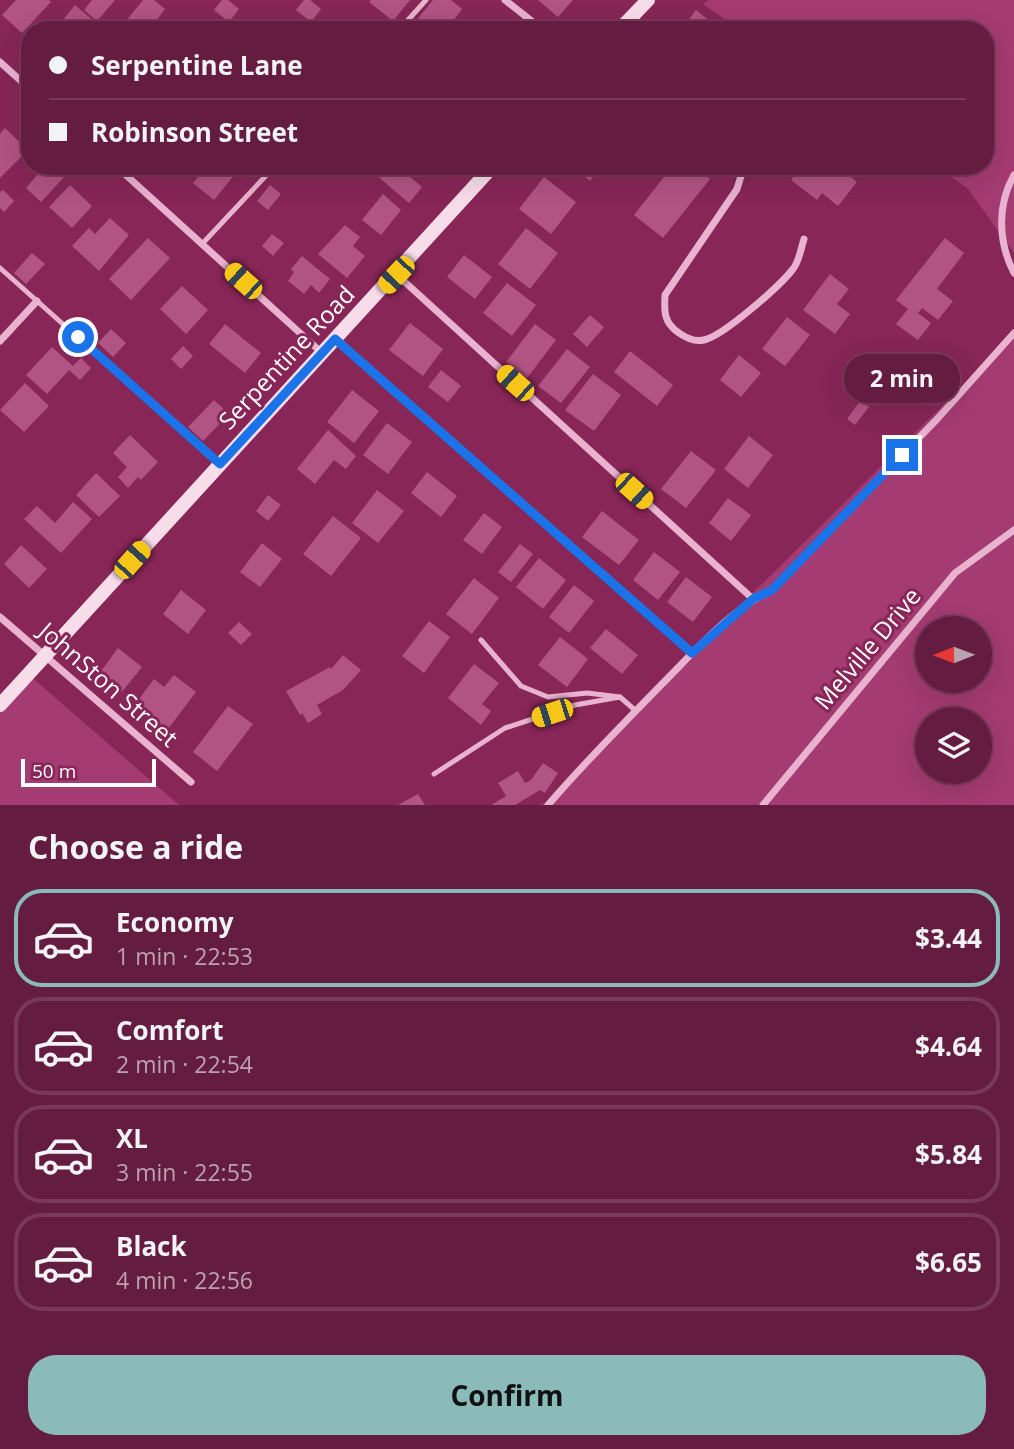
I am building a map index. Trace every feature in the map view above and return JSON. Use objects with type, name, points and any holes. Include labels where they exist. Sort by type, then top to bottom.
[{"type":"street","points":[[505,0],[532,21]]},
{"type":"street","points":[[629,21],[648,0]]},
{"type":"street","points":[[0,62],[21,81]]},
{"type":"street","points":[[126,175],[323,353]]},
{"type":"street","name":"Serpentine Road","points":[[0,705],[485,175]]},
{"type":"street","points":[[741,175],[737,189],[665,295],[663,314],[671,328],[687,339],[701,341],[717,335],[738,320],[794,268],[804,239]]},
{"type":"street","points":[[1014,175],[1002,203],[1002,230],[1007,259],[1014,273]]},
{"type":"street","points":[[396,275],[753,599]]},
{"type":"street","points":[[0,341],[37,301]]},
{"type":"street","points":[[548,805],[577,771],[692,653],[753,599],[772,590],[939,417],[1014,333]]},
{"type":"street","points":[[335,339],[692,653]]},
{"type":"street","name":"Melville Drive","points":[[763,805],[956,573],[1014,530]]},
{"type":"street","name":"JohnSton Street","points":[[0,617],[191,782]]},
{"type":"lane","points":[[407,21],[426,0]]},
{"type":"lane","points":[[202,244],[267,175]]},
{"type":"lane","points":[[0,268],[220,464]]},
{"type":"lane","points":[[481,640],[521,686],[548,698],[587,693],[620,697],[636,710]]},
{"type":"lane","points":[[434,774],[505,728],[575,705],[620,697]]},
{"type":"shaded area","points":[[710,0],[1014,0],[1014,253],[968,189],[949,175],[994,175],[994,21],[727,21],[703,4]]},
{"type":"shaded area","points":[[1014,339],[1014,805],[539,805],[553,800],[692,653],[1005,344]]},
{"type":"shaded area","points":[[28,674],[179,805],[0,805],[0,706]]},
{"type":"building","points":[[16,0],[51,2],[33,21],[21,21],[21,32],[2,15]]},
{"type":"building","points":[[92,0],[115,0],[97,21],[84,10]]},
{"type":"building","points":[[143,0],[154,0],[165,9],[156,21],[126,21]]},
{"type":"building","points":[[222,0],[228,0],[239,9],[230,21],[214,10]]},
{"type":"building","points":[[304,0],[310,0],[321,9],[312,21],[296,10]]},
{"type":"building","points":[[410,0],[393,21],[369,2]]},
{"type":"building","points":[[433,0],[451,0],[462,9],[453,21],[416,21]]},
{"type":"building","points":[[538,0],[573,0],[558,17]]},
{"type":"building","points":[[75,5],[94,21],[62,21]]},
{"type":"building","points":[[696,10],[710,21],[688,21]]},
{"type":"building","points":[[5,128],[21,143],[21,157],[0,178],[0,134]]},
{"type":"building","points":[[37,175],[66,175],[41,202],[26,188]]},
{"type":"building","points":[[200,175],[234,175],[214,200],[193,183]]},
{"type":"building","points":[[376,175],[408,175],[422,187],[409,203]]},
{"type":"building","points":[[582,175],[594,175],[590,181]]},
{"type":"building","points":[[705,175],[710,179],[663,238],[634,215],[664,177]]},
{"type":"building","points":[[795,175],[848,175],[857,182],[838,206],[822,193],[817,200],[791,180]]},
{"type":"building","points":[[544,177],[576,202],[551,234],[519,209]]},
{"type":"building","points":[[70,185],[92,206],[72,228],[49,207]]},
{"type":"building","points":[[270,185],[281,194],[268,210],[257,201]]},
{"type":"building","points":[[3,190],[14,201],[4,212],[0,208],[0,192]]},
{"type":"building","points":[[383,194],[401,210],[381,235],[362,220]]},
{"type":"building","points":[[110,218],[129,235],[99,271],[72,246],[89,228],[95,234]]},
{"type":"building","points":[[345,225],[360,237],[353,246],[365,256],[347,278],[318,254]]},
{"type":"building","points":[[526,228],[558,253],[530,289],[498,264]]},
{"type":"building","points":[[272,234],[284,243],[273,256],[262,246]]},
{"type":"building","points":[[148,238],[170,258],[131,300],[109,279]]},
{"type":"building","points":[[945,238],[964,253],[937,289],[953,301],[938,320],[922,308],[918,313],[931,323],[918,340],[896,324],[908,309],[896,300]]},
{"type":"building","points":[[32,253],[45,264],[26,284],[14,273]]},
{"type":"building","points":[[464,255],[492,277],[475,299],[447,277]]},
{"type":"building","points":[[302,256],[330,279],[319,293],[311,285],[304,294],[288,281],[294,272],[291,269]]},
{"type":"building","points":[[830,274],[849,289],[837,304],[850,314],[835,334],[803,310]]},
{"type":"building","points":[[507,283],[536,305],[512,336],[483,313]]},
{"type":"building","points":[[182,286],[208,310],[186,334],[160,309]]},
{"type":"building","points":[[590,315],[604,327],[587,347],[573,334]]},
{"type":"building","points":[[787,317],[810,335],[785,366],[762,349]]},
{"type":"building","points":[[410,323],[443,349],[423,376],[389,350]]},
{"type":"building","points":[[225,324],[261,353],[245,373],[209,344]]},
{"type":"building","points":[[535,324],[556,340],[527,378],[506,362]]},
{"type":"building","points":[[111,329],[126,343],[113,357],[98,343]]},
{"type":"building","points":[[183,346],[193,356],[181,369],[171,359]]},
{"type":"building","points":[[52,347],[73,366],[81,358],[91,368],[80,380],[69,370],[47,394],[26,375]]},
{"type":"building","points":[[567,349],[590,367],[561,403],[538,386]]},
{"type":"building","points":[[630,351],[673,385],[657,406],[614,372]]},
{"type":"building","points":[[739,355],[761,373],[741,397],[720,380]]},
{"type":"building","points":[[441,370],[461,386],[448,402],[428,387]]},
{"type":"building","points":[[593,374],[621,395],[594,431],[565,410]]},
{"type":"building","points":[[25,383],[49,406],[24,432],[0,410]]},
{"type":"building","points":[[352,390],[379,411],[354,443],[327,422]]},
{"type":"building","points":[[214,400],[229,414],[203,441],[188,427]]},
{"type":"building","points":[[860,401],[869,407],[855,425],[847,419]]},
{"type":"building","points":[[387,423],[412,442],[388,474],[363,455]]},
{"type":"building","points":[[328,430],[356,456],[346,469],[334,460],[315,484],[297,469]]},
{"type":"building","points":[[130,435],[158,462],[141,480],[138,477],[128,488],[118,477],[127,467],[113,453]]},
{"type":"building","points":[[749,436],[773,455],[748,488],[724,469]]},
{"type":"building","points":[[691,451],[716,470],[686,508],[661,489]]},
{"type":"building","points":[[427,472],[457,496],[441,517],[411,493]]},
{"type":"building","points":[[96,473],[120,496],[99,517],[76,495]]},
{"type":"building","points":[[377,490],[404,511],[378,543],[352,523]]},
{"type":"building","points":[[268,495],[281,505],[268,521],[256,511]]},
{"type":"building","points":[[728,498],[751,515],[731,541],[709,523]]},
{"type":"building","points":[[73,502],[92,519],[61,553],[24,519],[37,506],[55,523]]},
{"type":"building","points":[[602,511],[639,540],[619,565],[582,537]]},
{"type":"building","points":[[484,513],[502,527],[482,554],[463,540]]},
{"type":"building","points":[[333,516],[361,538],[331,576],[303,554]]},
{"type":"building","points":[[262,543],[282,559],[260,587],[240,572]]},
{"type":"building","points":[[520,544],[533,554],[511,582],[498,572]]},
{"type":"building","points":[[21,545],[47,569],[29,588],[4,564]]},
{"type":"building","points":[[654,552],[680,572],[658,600],[633,580]]},
{"type":"building","points":[[539,558],[566,580],[543,609],[516,587]]},
{"type":"building","points":[[686,577],[712,597],[693,622],[667,602]]},
{"type":"building","points":[[474,578],[499,598],[472,634],[446,614]]},
{"type":"building","points":[[574,585],[594,601],[569,633],[549,617]]},
{"type":"building","points":[[181,590],[206,610],[188,634],[163,614]]},
{"type":"building","points":[[429,621],[450,637],[424,673],[402,656]]},
{"type":"building","points":[[239,622],[252,634],[241,645],[228,633]]},
{"type":"building","points":[[606,629],[638,655],[622,674],[590,648]]},
{"type":"building","points":[[560,637],[588,659],[567,687],[538,665]]},
{"type":"building","points":[[118,648],[142,667],[121,693],[98,675]]},
{"type":"building","points":[[343,655],[361,670],[343,690],[317,705],[322,714],[308,723],[286,691],[330,667],[331,669]]},
{"type":"building","points":[[474,664],[499,683],[482,704],[491,711],[481,725],[448,698]]},
{"type":"building","points":[[174,675],[196,692],[165,733],[143,715],[146,711],[136,703],[154,679],[164,687]]},
{"type":"building","points":[[228,706],[253,724],[217,771],[193,752]]},
{"type":"building","points":[[543,763],[558,773],[545,793],[540,790],[515,805],[491,805],[506,796],[498,783],[518,771],[525,783],[531,780]]},
{"type":"building","points":[[418,794],[425,805],[398,805]]},
{"type":"route","points":[[78,337],[220,464],[335,339],[692,653],[753,599],[772,590],[902,455]]}]
